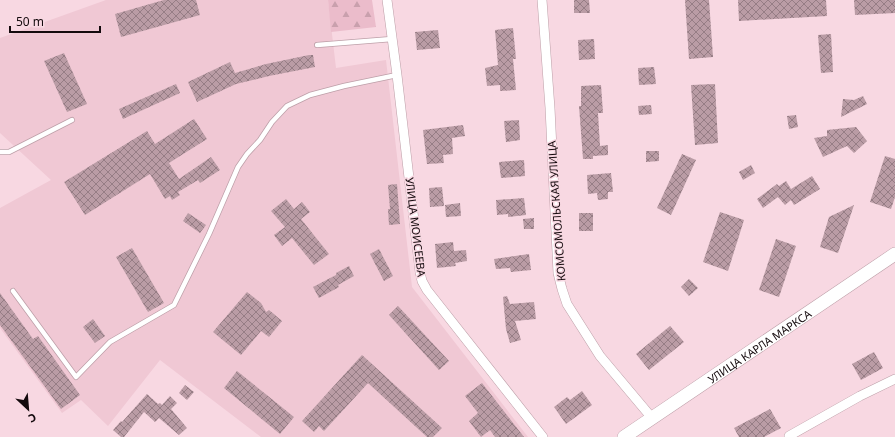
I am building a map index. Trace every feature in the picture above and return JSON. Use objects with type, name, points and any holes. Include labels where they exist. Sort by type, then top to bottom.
[{"type":"street","name":"УЛИЦА МОИСЕЕВА","points":[[387,0],[422,281],[427,290],[543,437]]},
{"type":"street","name":"КОМСОМОЛЬСКАЯ УЛИЦА","points":[[542,0],[550,108],[558,273],[562,289],[567,304],[600,356],[652,418]]},
{"type":"street","name":"УЛИЦА КАРЛА МАРКСА","points":[[624,437],[895,254]]},
{"type":"street","points":[[789,436],[860,396],[895,379]]},
{"type":"lane","points":[[317,45],[392,39]]},
{"type":"lane","points":[[13,291],[76,377],[110,342],[174,305],[209,234],[238,167],[247,154],[260,140],[272,122],[287,106],[310,95],[397,75]]},
{"type":"lane","points":[[0,152],[9,152],[72,120]]},
{"type":"shaded area","points":[[106,0],[328,0],[336,68],[386,60],[412,287],[528,437],[261,437],[160,360],[108,426],[81,400],[62,413],[0,328],[0,208],[51,180],[0,133],[0,38]]},
{"type":"green space","points":[[328,0],[372,0],[376,27],[331,32]]},
{"type":"building","points":[[164,0],[196,0],[200,15],[121,37],[115,14]]},
{"type":"building","points":[[574,0],[589,0],[590,13],[574,13]]},
{"type":"building","points":[[685,0],[709,0],[713,57],[689,59]]},
{"type":"building","points":[[738,0],[826,0],[827,16],[739,21]]},
{"type":"building","points":[[854,0],[895,0],[895,13],[855,15]]},
{"type":"building","points":[[513,28],[516,59],[513,59],[516,90],[500,91],[500,85],[487,86],[485,68],[498,65],[495,30]]},
{"type":"building","points":[[438,30],[440,48],[417,50],[415,32]]},
{"type":"building","points":[[831,34],[833,72],[821,73],[818,35]]},
{"type":"building","points":[[594,39],[595,59],[579,60],[578,40]]},
{"type":"building","points":[[64,53],[87,104],[67,112],[44,61]]},
{"type":"building","points":[[313,55],[315,67],[236,84],[197,102],[188,82],[230,62],[235,73],[266,64]]},
{"type":"building","points":[[654,67],[656,84],[639,85],[638,68]]},
{"type":"building","points":[[176,84],[180,93],[123,119],[119,109]]},
{"type":"building","points":[[715,84],[718,143],[695,145],[691,85]]},
{"type":"building","points":[[601,85],[603,113],[598,113],[600,146],[608,145],[608,155],[593,156],[593,159],[583,159],[579,106],[581,106],[581,86]]},
{"type":"building","points":[[863,96],[867,104],[841,117],[843,99],[854,100]]},
{"type":"building","points":[[651,105],[652,114],[639,115],[638,106]]},
{"type":"building","points":[[796,115],[798,127],[789,129],[787,116]]},
{"type":"building","points":[[194,119],[207,139],[169,163],[179,179],[211,157],[220,170],[200,183],[198,180],[178,192],[180,195],[172,200],[170,196],[165,199],[150,174],[85,215],[64,182],[147,131],[155,144]]},
{"type":"building","points":[[519,120],[520,140],[506,142],[504,121]]},
{"type":"building","points":[[463,125],[465,136],[452,138],[453,154],[443,155],[444,163],[427,164],[423,130]]},
{"type":"building","points":[[856,127],[867,141],[854,153],[847,146],[823,157],[814,138],[827,136],[827,130]]},
{"type":"building","points":[[646,151],[659,151],[659,161],[646,162]]},
{"type":"building","points":[[682,154],[696,160],[671,215],[657,208]]},
{"type":"building","points":[[885,156],[895,159],[895,197],[891,209],[870,202]]},
{"type":"building","points":[[524,160],[525,176],[501,178],[499,162]]},
{"type":"building","points":[[751,165],[755,173],[743,180],[739,172]]},
{"type":"building","points":[[611,173],[613,192],[608,192],[608,199],[598,200],[597,193],[588,194],[587,175]]},
{"type":"building","points":[[812,176],[820,189],[794,205],[791,200],[785,205],[778,197],[763,208],[757,199],[777,184],[779,186],[786,181],[791,189]]},
{"type":"building","points":[[397,184],[400,224],[389,225],[388,209],[390,209],[388,185]]},
{"type":"building","points":[[442,187],[444,206],[430,207],[429,188]]},
{"type":"building","points":[[524,198],[526,215],[508,217],[508,214],[497,215],[496,200]]},
{"type":"building","points":[[286,199],[294,209],[302,202],[310,212],[301,219],[329,254],[314,265],[292,238],[282,246],[274,235],[285,227],[271,211]]},
{"type":"building","points":[[460,203],[461,216],[446,217],[445,205]]},
{"type":"building","points":[[854,205],[838,253],[820,247],[829,217]]},
{"type":"building","points":[[720,212],[744,220],[728,271],[703,262]]},
{"type":"building","points":[[188,213],[206,225],[200,233],[183,221]]},
{"type":"building","points":[[579,213],[593,213],[593,231],[579,231]]},
{"type":"building","points":[[534,218],[534,229],[524,229],[523,219]]},
{"type":"building","points":[[776,239],[796,246],[779,297],[759,290]]},
{"type":"building","points":[[453,242],[454,251],[466,250],[467,261],[455,263],[456,266],[437,268],[435,244]]},
{"type":"building","points":[[132,248],[164,303],[148,312],[116,257]]},
{"type":"building","points":[[379,249],[393,276],[384,281],[370,254]]},
{"type":"building","points":[[529,254],[531,270],[511,272],[510,268],[496,269],[494,259]]},
{"type":"building","points":[[349,266],[354,276],[338,285],[339,287],[319,298],[313,287],[336,275],[336,273]]},
{"type":"building","points":[[689,279],[698,288],[689,296],[681,287]]},
{"type":"building","points":[[247,292],[261,303],[266,312],[269,310],[282,321],[269,337],[261,331],[241,355],[213,332]]},
{"type":"building","points":[[0,293],[33,339],[38,336],[80,395],[61,409],[0,325]]},
{"type":"building","points":[[507,296],[510,304],[534,302],[536,319],[515,321],[521,340],[510,343],[506,329],[503,297]]},
{"type":"building","points":[[398,306],[449,361],[439,370],[389,315]]},
{"type":"building","points":[[93,319],[105,336],[95,343],[83,327]]},
{"type":"building","points":[[670,326],[684,342],[649,370],[636,354]]},
{"type":"building","points":[[874,352],[883,368],[861,380],[852,364]]},
{"type":"building","points":[[362,355],[442,428],[433,437],[427,437],[368,383],[324,431],[319,426],[314,432],[302,421]]},
{"type":"building","points":[[237,371],[294,417],[280,434],[224,388]]},
{"type":"building","points":[[482,383],[524,437],[495,437],[490,430],[481,437],[469,421],[478,413],[465,396]]},
{"type":"building","points":[[185,385],[194,392],[187,400],[179,393]]},
{"type":"building","points":[[582,391],[592,405],[566,424],[554,407],[567,397],[570,400]]},
{"type":"building","points":[[147,394],[158,404],[160,403],[162,405],[170,396],[177,403],[171,409],[187,428],[179,435],[159,418],[155,422],[144,412],[124,437],[121,437],[113,430]]},
{"type":"building","points":[[770,409],[781,428],[764,437],[739,437],[734,428]]}]
